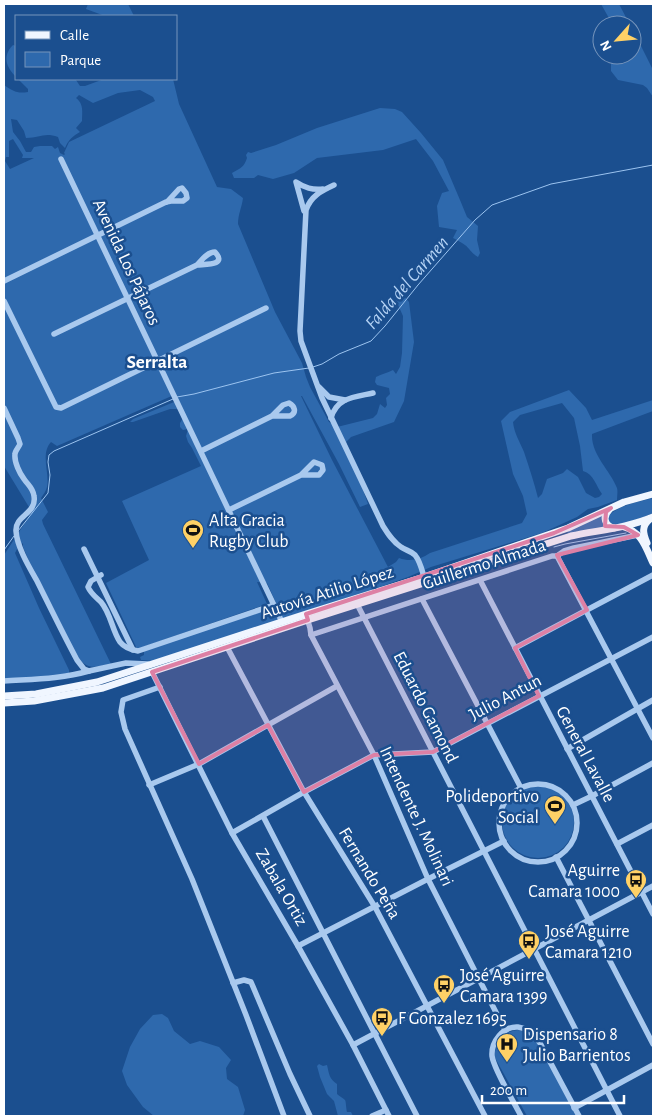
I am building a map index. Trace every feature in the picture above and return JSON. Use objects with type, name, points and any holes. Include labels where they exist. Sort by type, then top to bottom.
[{"type":"main road","name":"Autovía Atilio López","points":[[4,696],[36,694],[81,686],[227,647],[307,617],[568,528],[624,502],[653,494]]},
{"type":"main road","points":[[611,508],[606,513],[606,522],[609,526],[615,528]]},
{"type":"main road","name":"Autovía Atilio López","points":[[4,703],[34,701],[103,688],[151,668],[282,622],[357,604],[571,536],[624,527],[652,518]]},
{"type":"main road","points":[[652,518],[644,526],[643,533],[653,554]]},
{"type":"main road","points":[[624,527],[635,531],[653,563]]},
{"type":"street","name":"Avenida Los Pájaros","points":[[62,159],[282,622]]},
{"type":"street","points":[[305,215],[296,182],[312,190],[327,188]]},
{"type":"street","points":[[334,185],[319,192],[312,198],[307,206],[305,215],[301,341],[322,398],[383,526],[395,542],[416,556],[424,577]]},
{"type":"street","points":[[4,281],[167,202]]},
{"type":"street","points":[[54,334],[197,265]]},
{"type":"street","points":[[4,301],[56,407],[61,408],[266,308]]},
{"type":"street","points":[[317,386],[330,397],[345,400]]},
{"type":"street","points":[[331,418],[337,406],[345,400],[373,393]]},
{"type":"street","points":[[4,408],[20,444],[15,454],[20,472],[32,488],[34,494],[32,509],[18,522],[16,529],[18,540],[76,660],[84,669],[89,671]]},
{"type":"street","points":[[201,451],[272,416]]},
{"type":"street","points":[[229,510],[301,475]]},
{"type":"street","name":"Guillermo Almada","points":[[311,635],[552,556],[557,556],[564,551],[638,535]]},
{"type":"street","points":[[84,549],[100,576],[132,650]]},
{"type":"street","points":[[557,556],[653,738]]},
{"type":"street","points":[[100,576],[91,581],[88,587],[89,591],[101,602],[108,613],[121,643],[132,650],[138,651],[274,605]]},
{"type":"street","points":[[515,648],[653,576]]},
{"type":"street","name":"General Lavalle","points":[[480,580],[653,914]]},
{"type":"street","points":[[422,600],[521,788]]},
{"type":"street","name":"Eduardo Gamond","points":[[357,604],[620,1116]]},
{"type":"street","name":"Intendente J. Molinari","points":[[307,617],[311,635],[374,755],[428,879],[505,1030]]},
{"type":"street","name":"Julio Antun","points":[[232,833],[374,755],[433,752],[653,637]]},
{"type":"street","name":"Fernando Peña","points":[[227,647],[304,792],[375,907],[485,1116]]},
{"type":"street","points":[[4,681],[76,675],[126,662],[151,668]]},
{"type":"street","name":"Zabala Ortiz","points":[[151,668],[232,833],[353,1044],[389,1116]]},
{"type":"street","points":[[160,686],[123,700],[121,708],[125,730],[192,879],[284,1116]]},
{"type":"street","points":[[149,784],[199,764],[337,686]]},
{"type":"street","points":[[567,749],[653,700]]},
{"type":"street","points":[[573,805],[653,763]]},
{"type":"street","points":[[532,784],[544,784],[556,788],[565,794],[573,805],[577,818],[577,830],[573,841],[566,851],[556,858],[545,861],[533,861],[521,858],[504,841],[500,829],[500,814],[506,800],[521,788],[532,784]]},
{"type":"street","points":[[263,816],[417,1116]]},
{"type":"street","points":[[617,844],[653,825]]},
{"type":"street","points":[[298,946],[504,841]]},
{"type":"street","points":[[556,858],[653,1044]]},
{"type":"street","points":[[353,1044],[653,886]]},
{"type":"street","points":[[233,983],[244,980],[251,982],[310,1116]]},
{"type":"street","points":[[521,1116],[494,1064],[492,1054],[499,1036],[505,1030],[518,1027],[534,1034],[540,1042],[579,1116]]},
{"type":"street","points":[[574,1108],[653,1065]]},
{"type":"street","points":[[372,1116],[386,1110]]},
{"type":"highlighted area","points":[[611,508],[606,512],[605,526],[624,527],[638,535],[557,555],[587,610],[515,648],[539,696],[433,752],[374,755],[304,792],[268,725],[199,764],[152,672],[308,620],[306,614],[554,533]]},
{"type":"green space","points":[[88,4],[128,4],[134,15],[102,15],[86,9]]},
{"type":"green space","points":[[601,4],[619,4],[625,15],[607,15]]},
{"type":"green space","points":[[13,45],[15,46],[15,76],[8,65],[6,57]]},
{"type":"green space","points":[[642,48],[653,70],[653,97],[643,85],[618,80],[611,71],[611,65],[642,65]]},
{"type":"green space","points":[[19,80],[76,80],[80,86],[85,86],[101,80],[173,80],[179,104],[217,187],[231,189],[243,198],[238,224],[275,312],[302,363],[310,387],[329,422],[337,427],[373,418],[377,414],[380,404],[385,408],[387,405],[386,398],[390,394],[389,388],[377,385],[375,382],[376,377],[393,370],[396,374],[400,367],[403,316],[395,298],[402,294],[409,302],[414,342],[404,401],[394,422],[351,437],[346,442],[368,504],[360,507],[339,464],[301,396],[388,567],[399,558],[407,560],[419,559],[430,553],[522,523],[527,514],[523,496],[513,474],[501,421],[510,412],[569,390],[586,408],[592,420],[653,400],[653,411],[592,434],[594,449],[617,488],[617,500],[588,509],[577,517],[542,533],[431,567],[374,589],[153,661],[141,660],[140,657],[144,655],[144,651],[277,605],[267,583],[257,582],[267,604],[137,649],[106,583],[149,560],[122,501],[201,466],[188,442],[186,436],[188,429],[183,430],[180,427],[183,418],[179,409],[170,409],[130,422],[174,402],[177,398],[158,356],[156,356],[174,395],[57,446],[51,442],[46,452],[48,482],[41,498],[48,512],[42,520],[43,524],[111,664],[92,667],[85,664],[77,656],[32,568],[23,543],[15,553],[69,673],[50,677],[4,679],[4,555],[32,512],[4,466],[4,85],[18,92],[28,92],[28,89]],"holes":[[[140,90],[153,97],[155,101],[69,142],[64,155],[60,153],[58,147],[55,149],[52,146],[34,147],[31,152],[26,152],[13,132],[11,119],[17,120],[26,138],[45,135],[58,137],[60,143],[65,148],[71,138],[80,132],[76,128],[82,121],[81,106],[76,98],[79,95],[93,103],[118,93]],[[13,139],[23,155],[22,158],[34,158],[10,169],[5,161],[6,157],[9,157],[9,141]],[[562,403],[574,418],[583,471],[592,477],[602,494],[599,497],[595,498],[586,493],[578,477],[567,469],[563,473],[547,479],[542,494],[538,498],[513,422],[520,415]]]},
{"type":"green space","points":[[380,108],[395,109],[402,112],[443,160],[467,217],[478,226],[477,240],[480,253],[478,257],[465,245],[453,238],[457,230],[439,227],[437,206],[442,193],[449,191],[433,161],[416,139],[383,150],[317,158],[294,173],[273,179],[258,175],[254,178],[234,178],[232,173],[243,165],[248,152],[251,153],[276,145],[317,128]]},
{"type":"green space","points":[[653,498],[653,513],[625,523],[610,523],[608,517],[616,510],[629,504]]},
{"type":"green space","points":[[603,514],[601,520],[606,527],[569,535],[567,531]]},
{"type":"green space","points":[[538,786],[558,792],[568,802],[574,822],[568,842],[558,852],[538,858],[518,852],[508,842],[502,822],[508,802],[518,792]]},
{"type":"green space","points":[[162,1014],[168,1018],[174,1031],[190,1044],[200,1041],[219,1047],[231,1060],[226,1068],[227,1079],[238,1087],[245,1110],[243,1116],[154,1116],[143,1107],[127,1085],[122,1071],[130,1047],[140,1029],[153,1015]]},
{"type":"green space","points":[[518,1030],[526,1032],[537,1040],[576,1116],[527,1116],[494,1056],[498,1041],[504,1035]]},
{"type":"green space","points":[[319,1064],[327,1065],[331,1078],[337,1084],[337,1094],[345,1100],[347,1112],[351,1112],[353,1116],[338,1116],[334,1101],[327,1094],[320,1077],[317,1066]]},
{"type":"waterway","name":"Falda del Carmen","points":[[313,367],[371,341],[475,220],[492,205],[551,184],[653,165]]},
{"type":"waterway","name":"Falda del Carmen","points":[[177,397],[274,373],[309,368]]},
{"type":"waterway","name":"Falda del Carmen","points":[[18,531],[48,493],[50,475],[49,455],[54,451],[173,399]]},
{"type":"waterway","points":[[554,547],[626,533]]},
{"type":"waterway","name":"Falda del Carmen","points":[[4,550],[14,536]]},
{"type":"place","name":"Alta Gracia Rugby Club","points":[[193,549]]},
{"type":"place","name":"Polideportivo Social","points":[[555,825]]},
{"type":"place","name":"Aguirre Camara 1000","points":[[636,899]]},
{"type":"place","name":"José Aguirre Camara 1210","points":[[529,960]]},
{"type":"place","name":"José Aguirre Camara 1399","points":[[444,1004]]},
{"type":"place","name":"F Gonzalez 1695","points":[[382,1037]]},
{"type":"place","name":"Dispensario 8 Julio Barrientos","points":[[507,1063]]},
{"type":"district","name":"Serralta","points":[[157,361]]}]
